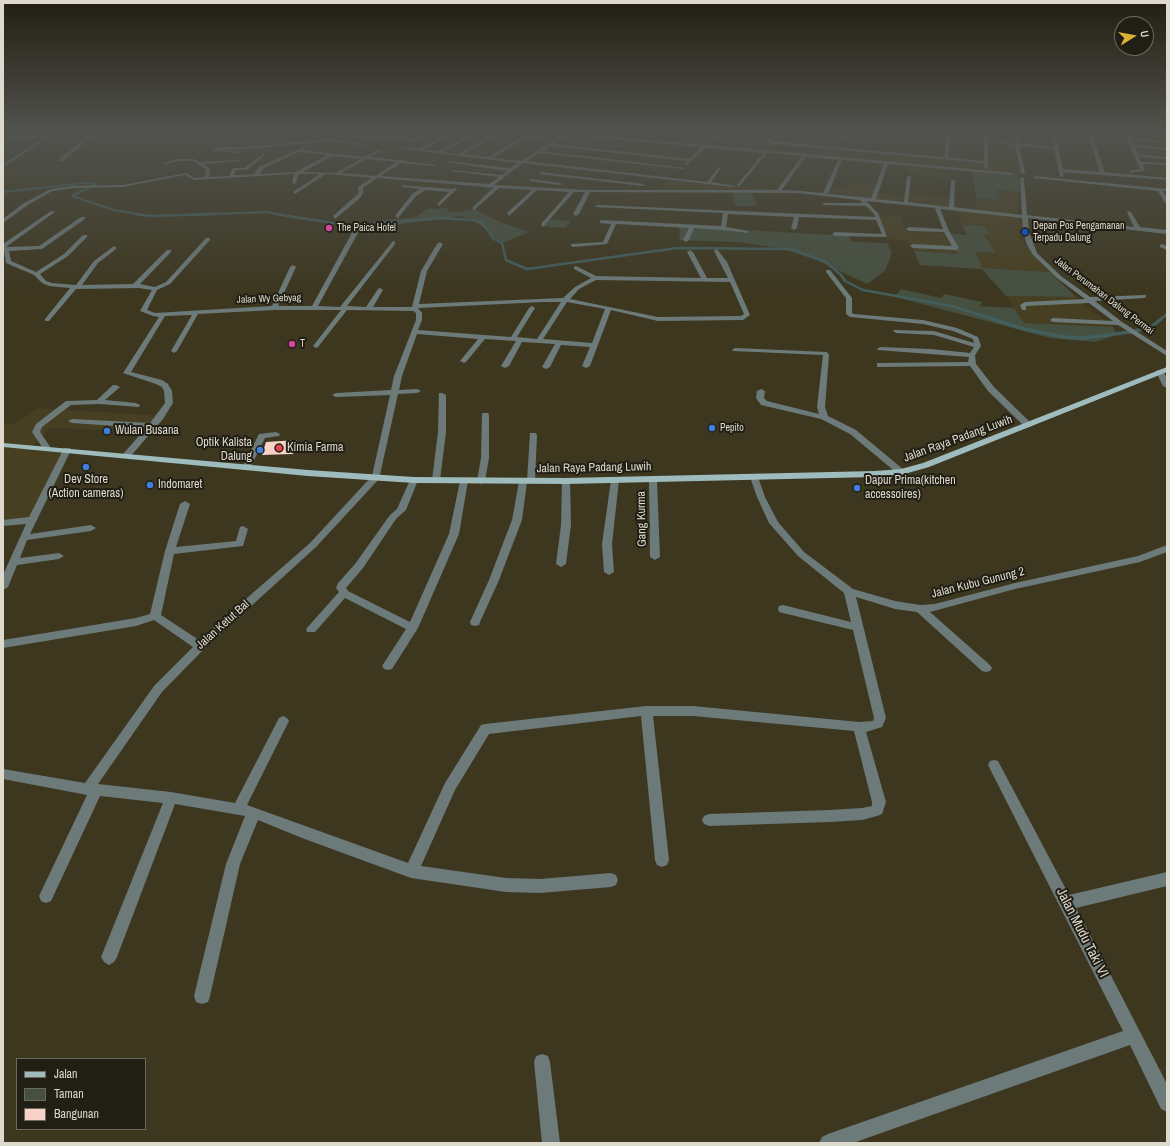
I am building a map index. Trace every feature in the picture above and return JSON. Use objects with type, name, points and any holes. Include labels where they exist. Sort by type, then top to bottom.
[{"type":"main road","name":"Jalan Raya Padang Luwih","points":[[3,445],[246,468],[414,480],[527,482],[849,476],[901,472],[926,466],[1164,371]]},
{"type":"street","points":[[3,221],[26,204],[52,190],[73,187],[97,186]]},
{"type":"street","points":[[295,192],[304,186]]},
{"type":"street","points":[[335,216],[361,193],[362,186]]},
{"type":"street","points":[[405,186],[453,191]]},
{"type":"street","points":[[439,205],[460,186]]},
{"type":"street","points":[[481,186],[588,191],[664,190],[796,192]]},
{"type":"street","points":[[581,186],[608,190]]},
{"type":"street","points":[[638,186],[664,190]]},
{"type":"street","points":[[664,190],[666,186]]},
{"type":"street","points":[[744,186],[1167,232]]},
{"type":"street","points":[[779,190],[782,186]]},
{"type":"street","points":[[825,195],[829,186]]},
{"type":"street","points":[[873,200],[878,186]]},
{"type":"street","points":[[906,204],[908,186]]},
{"type":"street","points":[[951,208],[953,186]]},
{"type":"street","name":"Jalan Perumahan Dalung Permai","points":[[1027,186],[1025,217],[1026,232],[1035,254],[1059,277],[1120,323],[1167,354]]},
{"type":"street","points":[[1133,186],[1167,190]]},
{"type":"street","points":[[474,209],[497,187]]},
{"type":"street","points":[[398,216],[414,196],[424,189]]},
{"type":"street","points":[[509,214],[536,189]]},
{"type":"street","points":[[1160,189],[1167,203]]},
{"type":"street","points":[[543,225],[573,190]]},
{"type":"street","points":[[576,214],[588,191]]},
{"type":"street","points":[[834,234],[885,236],[876,213],[861,199]]},
{"type":"street","points":[[824,204],[869,206]]},
{"type":"street","points":[[597,206],[878,219]]},
{"type":"street","points":[[913,246],[955,248],[946,232],[937,207]]},
{"type":"street","points":[[3,249],[53,212]]},
{"type":"street","points":[[1129,212],[1138,229]]},
{"type":"street","points":[[723,228],[726,213]]},
{"type":"street","points":[[794,228],[797,216]]},
{"type":"street","points":[[3,249],[41,247],[83,218]]},
{"type":"street","points":[[675,225],[678,218]]},
{"type":"street","points":[[601,222],[723,228],[746,232]]},
{"type":"street","points":[[573,245],[605,243],[614,222]]},
{"type":"street","points":[[686,240],[692,226]]},
{"type":"street","points":[[909,229],[946,232]]},
{"type":"street","points":[[314,308],[356,231]]},
{"type":"street","points":[[36,274],[66,255],[85,236]]},
{"type":"street","points":[[3,249],[7,252],[8,262],[36,274],[47,284],[76,287],[135,286],[155,289],[168,284],[208,239]]},
{"type":"street","points":[[316,346],[393,243]]},
{"type":"street","points":[[376,477],[401,364],[419,316],[416,308],[424,271],[440,244]]},
{"type":"street","points":[[1167,244],[1162,246],[1167,248]]},
{"type":"street","points":[[47,320],[96,262],[114,248]]},
{"type":"street","points":[[135,286],[169,251]]},
{"type":"street","points":[[576,268],[595,278],[732,280],[724,262],[716,251]]},
{"type":"street","points":[[690,252],[705,280]]},
{"type":"street","points":[[274,308],[294,267]]},
{"type":"street","points":[[828,271],[849,298],[849,314],[852,316],[923,322],[956,329],[976,338],[978,346],[972,355],[972,364],[990,389],[1028,425]]},
{"type":"street","points":[[539,341],[565,300],[577,288],[595,278]]},
{"type":"street","name":"Jalan Wy Gebyag","points":[[155,289],[143,311],[147,314],[163,315],[274,308],[416,308],[513,300],[565,300],[658,319],[743,318],[747,316],[732,280]]},
{"type":"street","points":[[368,309],[380,290]]},
{"type":"street","points":[[1024,309],[1023,305],[1025,304],[1144,296]]},
{"type":"street","points":[[505,366],[516,339],[532,308]]},
{"type":"street","points":[[586,366],[593,345],[609,308]]},
{"type":"street","points":[[174,351],[196,313]]},
{"type":"street","points":[[126,456],[167,407],[168,391],[165,386],[159,382],[129,374],[127,372],[163,315]]},
{"type":"street","points":[[1054,320],[1120,323]]},
{"type":"street","points":[[896,331],[934,333],[978,346]]},
{"type":"street","points":[[414,332],[593,345]]},
{"type":"street","points":[[464,361],[484,336]]},
{"type":"street","points":[[546,367],[559,343]]},
{"type":"street","points":[[880,349],[972,355]]},
{"type":"street","points":[[735,350],[825,353],[821,407],[824,417]]},
{"type":"street","points":[[880,364],[972,364]]},
{"type":"street","points":[[1164,371],[1167,386]]},
{"type":"street","points":[[99,402],[116,387]]},
{"type":"street","points":[[761,390],[760,398],[764,403],[824,417],[853,432],[901,472]]},
{"type":"street","points":[[336,395],[417,391]]},
{"type":"street","points":[[436,480],[442,432],[442,395]]},
{"type":"street","points":[[47,448],[41,437],[36,432],[39,426],[69,403],[99,402],[136,405]]},
{"type":"street","points":[[481,481],[484,458],[485,415]]},
{"type":"street","points":[[72,421],[152,426]]},
{"type":"street","points":[[246,468],[262,436],[276,434]]},
{"type":"street","points":[[475,622],[494,580],[517,520],[527,482],[533,435]]},
{"type":"street","points":[[3,587],[23,538],[67,450]]},
{"type":"street","name":"Jalan Ketut Bal","points":[[46,896],[92,789],[158,689],[200,646],[313,545],[376,477]]},
{"type":"street","name":"Jalan Kubu Gunung 2","points":[[754,477],[761,497],[774,523],[801,554],[850,591],[895,606],[920,609],[935,608],[1015,586],[1109,567],[1140,559],[1167,548]]},
{"type":"street","points":[[413,628],[341,591],[342,585],[359,566],[393,517],[401,510],[414,480]]},
{"type":"street","points":[[609,572],[607,544],[615,480]]},
{"type":"street","name":"Gang Kurma","points":[[653,480],[655,557]]},
{"type":"street","points":[[388,666],[413,628],[454,534],[464,481]]},
{"type":"street","points":[[561,564],[566,525],[566,481]]},
{"type":"street","points":[[156,616],[170,551],[185,504]]},
{"type":"street","points":[[3,523],[32,520]]},
{"type":"street","points":[[23,538],[91,528]]},
{"type":"street","points":[[170,551],[240,544],[243,529]]},
{"type":"street","points":[[14,562],[59,556]]},
{"type":"street","points":[[411,871],[450,787],[485,728],[646,711],[693,711],[859,727],[871,727],[878,724],[880,718],[857,627],[850,591]]},
{"type":"street","points":[[311,629],[344,593]]},
{"type":"street","points":[[783,609],[857,627]]},
{"type":"street","points":[[920,609],[986,668]]},
{"type":"street","points":[[156,616],[200,646]]},
{"type":"street","points":[[3,644],[136,622],[156,616]]},
{"type":"street","points":[[646,711],[662,860]]},
{"type":"street","points":[[238,810],[283,721]]},
{"type":"street","points":[[709,820],[836,816],[862,814],[877,810],[879,802],[859,727]]},
{"type":"street","name":"Jalan Mudu Taki VI","points":[[994,765],[1134,1035],[1167,1103]]},
{"type":"street","points":[[3,774],[92,789],[171,798],[254,812],[307,834],[411,871],[506,885],[540,886],[611,880]]},
{"type":"street","points":[[109,958],[171,798]]},
{"type":"street","points":[[202,996],[233,864],[254,812]]},
{"type":"street","points":[[1066,903],[1167,879]]},
{"type":"street","points":[[828,1143],[1134,1035]]},
{"type":"street","points":[[542,1062],[551,1143]]},
{"type":"shaded area","points":[[664,186],[746,186],[822,194],[659,191]]},
{"type":"shaded area","points":[[825,186],[847,188],[848,186],[878,186],[877,193],[905,196],[906,193],[949,197],[949,209],[822,194]]},
{"type":"shaded area","points":[[996,189],[1020,192],[1017,215],[1026,236],[1018,236],[1034,256],[1050,272],[982,269],[975,252],[995,253],[983,233],[989,234],[984,226],[962,225],[957,210],[975,212],[976,198],[997,200]]},
{"type":"shaded area","points":[[876,215],[900,216],[907,232],[945,233],[958,254],[914,251],[908,241],[887,239]]},
{"type":"shaded area","points":[[1006,296],[1076,297],[1113,327],[1024,323]]},
{"type":"shaded area","points":[[37,408],[165,416],[153,432],[50,428],[33,446],[72,449],[51,476],[28,522],[3,525],[3,422],[13,425]]},
{"type":"green space","points":[[974,186],[1019,186],[1020,192],[996,189],[997,200],[976,198]]},
{"type":"green space","points":[[732,192],[752,192],[757,206],[736,206]]},
{"type":"green space","points":[[449,208],[448,212],[460,212],[475,209],[495,220],[529,232],[502,243],[473,219],[458,216],[373,228],[373,221],[416,217],[427,209]]},
{"type":"green space","points":[[546,219],[571,221],[565,228],[541,226]]},
{"type":"green space","points":[[962,225],[984,226],[989,234],[983,234],[996,253],[976,252],[982,268],[1050,272],[1076,297],[1006,296],[982,269],[920,265],[914,251],[958,254],[945,233],[967,235]]},
{"type":"green space","points":[[679,226],[849,236],[852,242],[887,243],[892,253],[885,271],[867,284],[817,260],[784,249],[739,242],[680,240]]},
{"type":"green space","points":[[901,289],[941,298],[944,294],[982,302],[980,306],[1014,308],[1024,323],[1113,327],[1117,335],[1095,342],[1051,338],[895,297]]},
{"type":"building","name":"Kimia Farma","points":[[297,440],[293,454],[262,455],[266,442]]},
{"type":"waterway","points":[[3,192],[53,186]]},
{"type":"waterway","points":[[91,186],[72,196],[114,210],[138,214]]},
{"type":"waterway","points":[[203,214],[266,212],[283,215]]},
{"type":"waterway","points":[[138,214],[150,216],[203,214]]},
{"type":"waterway","points":[[138,214],[142,215]]},
{"type":"waterway","points":[[187,215],[203,214]]},
{"type":"waterway","points":[[203,214],[216,214]]},
{"type":"waterway","points":[[276,214],[351,226],[441,218],[473,220],[482,223],[494,239],[502,243],[506,260],[527,269],[677,248],[790,249],[826,262],[841,275],[845,281],[863,290],[952,306],[995,320]]},
{"type":"waterway","points":[[1160,320],[1167,314]]},
{"type":"waterway","points":[[992,319],[1024,329],[1064,337],[1084,338],[1130,332],[1151,327],[1161,319]]},
{"type":"place","name":"The Paica Hotel","points":[[329,228]]},
{"type":"place","name":"Depan Pos Pengamanan Terpadu Dalung","points":[[1025,232]]},
{"type":"place","name":"T","points":[[292,344]]},
{"type":"place","name":"Pepito","points":[[712,428]]},
{"type":"place","name":"Wulan Busana","points":[[107,431]]},
{"type":"place","name":"Kimia Farma","points":[[279,448]]},
{"type":"place","name":"Optik Kalista Dalung","points":[[260,450]]},
{"type":"place","name":"Dev Store (Action cameras)","points":[[86,467]]},
{"type":"place","name":"Indomaret","points":[[150,485]]},
{"type":"place","name":"Dapur Prima(kitchen accessoires)","points":[[857,488]]}]
